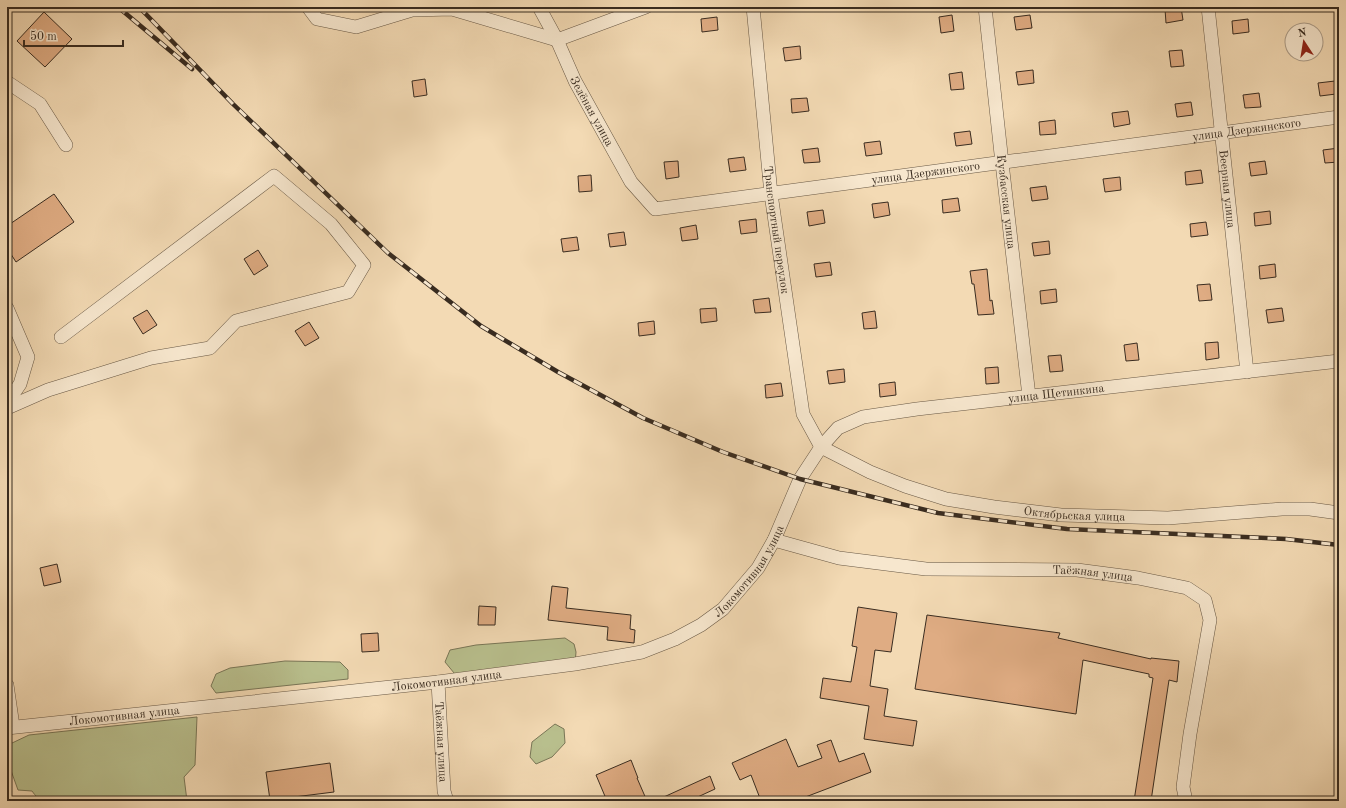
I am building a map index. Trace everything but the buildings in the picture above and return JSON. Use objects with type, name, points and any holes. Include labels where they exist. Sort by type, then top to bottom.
[{"type":"street","points":[[308,7],[317,19],[356,27],[412,10],[452,9],[557,40],[646,7]]},
{"type":"street","name":"Зелёная улица","points":[[539,7],[557,40],[575,80],[631,182],[655,209]]},
{"type":"street","name":"Транспортный переулок","points":[[753,7],[771,194],[803,414],[821,447]]},
{"type":"street","name":"Кузбасская улица","points":[[985,7],[1029,396]]},
{"type":"street","name":"Веерная улица","points":[[1208,7],[1247,372]]},
{"type":"street","points":[[7,82],[40,104],[66,145]]},
{"type":"street","name":"улица Дзержинского","points":[[655,209],[1339,118]]},
{"type":"street","points":[[7,408],[48,390],[151,358],[210,348],[236,321],[348,292],[364,265],[331,224],[274,176],[61,337]]},
{"type":"street","points":[[7,308],[28,357],[20,384],[7,403]]},
{"type":"street","name":"улица Щетинкина","points":[[800,479],[821,447],[838,428],[863,417],[917,409],[1339,361]]},
{"type":"street","name":"Октябрьская улица","points":[[821,447],[870,472],[905,486],[946,499],[994,507],[1061,515],[1168,518],[1282,509],[1339,513]]},
{"type":"street","name":"Локомотивная улица","points":[[10,727],[438,682],[607,659],[642,652],[675,639],[701,625],[723,609],[758,568],[774,540],[800,479]]},
{"type":"street","name":"Таёжная улица","points":[[774,540],[839,558],[926,569],[1077,570],[1138,578],[1187,588],[1205,600],[1210,620],[1190,734],[1184,787],[1186,801]]},
{"type":"street","name":"Таёжная улица","points":[[438,682],[444,791],[446,801]]},
{"type":"street","points":[[7,685],[10,727]]},
{"type":"green space","points":[[565,638],[574,644],[576,652],[575,664],[459,679],[445,662],[450,650],[476,645]]},
{"type":"green space","points":[[285,661],[340,662],[348,670],[348,679],[216,693],[211,686],[216,674],[230,668]]},
{"type":"green space","points":[[197,717],[195,765],[184,777],[187,801],[45,801],[37,797],[32,791],[18,790],[9,765],[10,744],[29,735]]},
{"type":"green space","points":[[555,724],[564,729],[565,743],[552,757],[536,764],[530,757],[532,742]]},
{"type":"railway","points":[[118,7],[192,69]]},
{"type":"railway","points":[[139,7],[233,104],[388,253],[481,326],[558,372],[643,418],[723,452],[800,479],[938,513],[1067,529],[1286,539],[1339,545]]}]
